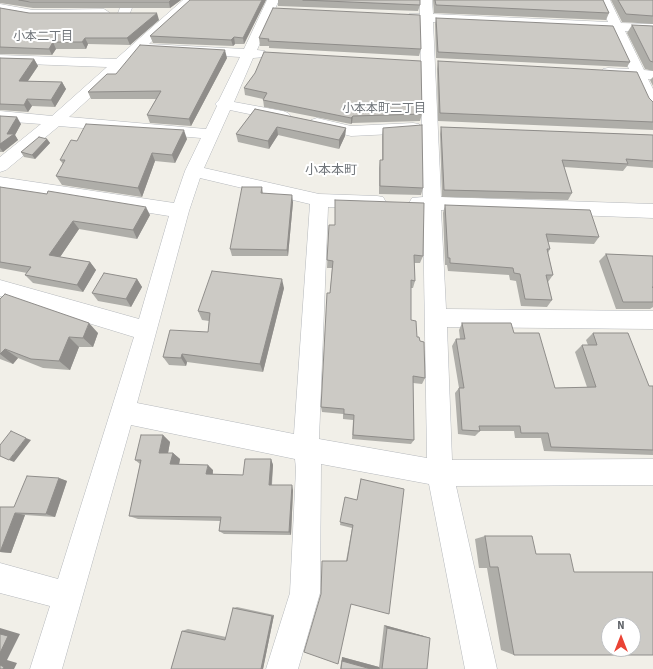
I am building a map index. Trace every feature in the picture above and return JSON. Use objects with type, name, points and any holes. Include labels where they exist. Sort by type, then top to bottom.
[{"type":"street","points":[[50,13],[60,0]]},
{"type":"street","points":[[124,13],[129,0]]},
{"type":"street","points":[[0,166],[56,120],[190,0]]},
{"type":"street","points":[[604,0],[653,105]]},
{"type":"street","points":[[46,669],[147,331],[180,212],[194,171],[223,104],[248,53],[275,7]]},
{"type":"street","points":[[0,8],[33,14],[138,13]]},
{"type":"street","points":[[426,9],[428,62],[439,127],[432,204],[440,472],[481,669]]},
{"type":"street","points":[[403,16],[426,9],[653,28]]},
{"type":"street","points":[[153,13],[174,14]]},
{"type":"street","points":[[138,47],[271,54]]},
{"type":"street","points":[[0,59],[119,63]]},
{"type":"street","points":[[592,72],[653,75]]},
{"type":"street","points":[[223,104],[351,130],[439,127]]},
{"type":"street","points":[[0,116],[210,134]]},
{"type":"street","points":[[194,171],[319,200],[653,211]]},
{"type":"street","points":[[0,183],[180,212]]},
{"type":"street","points":[[282,669],[305,593],[308,469],[306,449],[319,200]]},
{"type":"street","points":[[0,288],[147,331]]},
{"type":"street","points":[[436,318],[653,320]]},
{"type":"street","points":[[122,412],[306,449],[440,472],[653,472]]},
{"type":"street","points":[[0,578],[68,596]]},
{"type":"building","points":[[19,0],[171,0],[169,2],[30,2]]},
{"type":"building","points":[[190,0],[262,0],[243,38],[234,37],[231,40],[150,36]]},
{"type":"building","points":[[303,0],[420,0],[420,5]]},
{"type":"building","points":[[435,0],[603,0],[609,13],[436,5]]},
{"type":"building","points":[[618,0],[653,0],[653,16],[626,14]]},
{"type":"building","points":[[0,8],[29,13],[157,13],[127,38],[85,38],[82,42],[53,42],[49,49],[0,47]]},
{"type":"building","points":[[273,8],[420,15],[421,49],[268,41],[269,39],[259,38]]},
{"type":"building","points":[[436,18],[613,26],[630,62],[438,52]]},
{"type":"building","points":[[632,25],[653,26],[653,62],[650,61]]},
{"type":"building","points":[[140,45],[225,50],[189,119],[147,115],[161,91],[88,92],[107,74],[116,74]]},
{"type":"building","points":[[264,52],[421,61],[422,114],[353,116],[351,118],[263,100],[267,93],[244,88],[255,73]]},
{"type":"building","points":[[0,58],[34,59],[19,81],[62,82],[51,100],[27,99],[24,105],[0,104]]},
{"type":"building","points":[[438,61],[637,72],[649,98],[653,102],[653,122],[440,113]]},
{"type":"building","points":[[255,109],[346,128],[339,140],[277,127],[268,141],[236,134]]},
{"type":"building","points":[[0,116],[17,117],[7,134],[14,134],[0,144]]},
{"type":"building","points":[[86,124],[184,130],[172,155],[152,153],[138,188],[56,176],[65,160],[60,160],[71,140],[77,141]]},
{"type":"building","points":[[422,125],[423,188],[380,186],[380,160],[383,160],[383,128]]},
{"type":"building","points":[[441,127],[653,135],[653,161],[626,159],[628,164],[562,160],[572,193],[444,190]]},
{"type":"building","points":[[39,137],[47,139],[32,155],[21,152]]},
{"type":"building","points":[[0,187],[47,194],[48,191],[146,207],[133,230],[73,221],[49,255],[90,262],[77,285],[25,275],[31,267],[0,262]]},
{"type":"building","points":[[242,187],[262,187],[261,193],[292,195],[287,250],[230,249]]},
{"type":"building","points":[[335,200],[424,203],[423,256],[414,255],[415,281],[411,280],[411,320],[416,321],[417,337],[419,337],[420,341],[424,342],[425,378],[413,376],[414,440],[353,435],[354,415],[344,414],[344,409],[321,407],[327,293],[330,293],[333,261],[327,260],[329,225],[335,225]]},
{"type":"building","points":[[445,205],[590,210],[599,237],[546,234],[550,249],[547,249],[553,275],[546,275],[552,300],[525,299],[520,274],[514,273],[513,268],[450,263],[450,258],[448,258]]},
{"type":"building","points":[[606,254],[653,256],[653,302],[623,302]]},
{"type":"building","points":[[212,271],[282,279],[260,364],[182,354],[181,358],[163,357],[170,330],[208,332],[210,313],[198,311]]},
{"type":"building","points":[[104,273],[137,279],[126,299],[92,293]]},
{"type":"building","points":[[5,294],[89,323],[83,338],[69,337],[59,361],[31,359],[5,349],[0,354],[0,299]]},
{"type":"building","points":[[462,323],[511,323],[514,333],[539,333],[555,388],[596,387],[582,345],[597,345],[593,333],[628,333],[649,386],[653,386],[653,450],[551,447],[548,433],[521,433],[520,426],[479,426],[480,431],[462,430],[459,388],[464,388],[456,339],[465,339]]},
{"type":"building","points":[[11,431],[26,438],[9,460],[0,456],[0,445]]},
{"type":"building","points":[[141,435],[163,435],[159,453],[173,453],[170,464],[208,465],[206,474],[243,475],[245,459],[271,459],[269,485],[292,485],[289,532],[219,531],[221,517],[129,516],[141,460],[135,460]]},
{"type":"building","points":[[27,476],[59,478],[46,514],[15,513],[0,552],[0,507],[14,507]]},
{"type":"building","points":[[361,479],[404,489],[389,614],[351,604],[338,664],[304,652],[321,594],[322,561],[347,561],[353,525],[340,522],[345,497],[357,500]]},
{"type":"building","points":[[485,536],[532,536],[536,554],[570,554],[574,572],[653,572],[653,655],[641,655],[641,617],[601,617],[601,655],[514,655],[498,567],[490,567]]},
{"type":"building","points":[[233,608],[272,616],[261,669],[171,669],[182,631],[225,640]]},
{"type":"building","points":[[387,628],[430,638],[427,669],[382,669]]},
{"type":"building","points":[[0,634],[8,636],[0,653]]},
{"type":"building","points":[[342,661],[371,669],[341,669]]},
{"type":"building","points":[[0,665],[4,667],[3,669],[0,669]]},
{"type":"district","name":"小本二丁目","points":[[43,37]]},
{"type":"district","name":"小本本町二丁目","points":[[384,109]]},
{"type":"district","name":"小本本町","points":[[331,171]]}]
